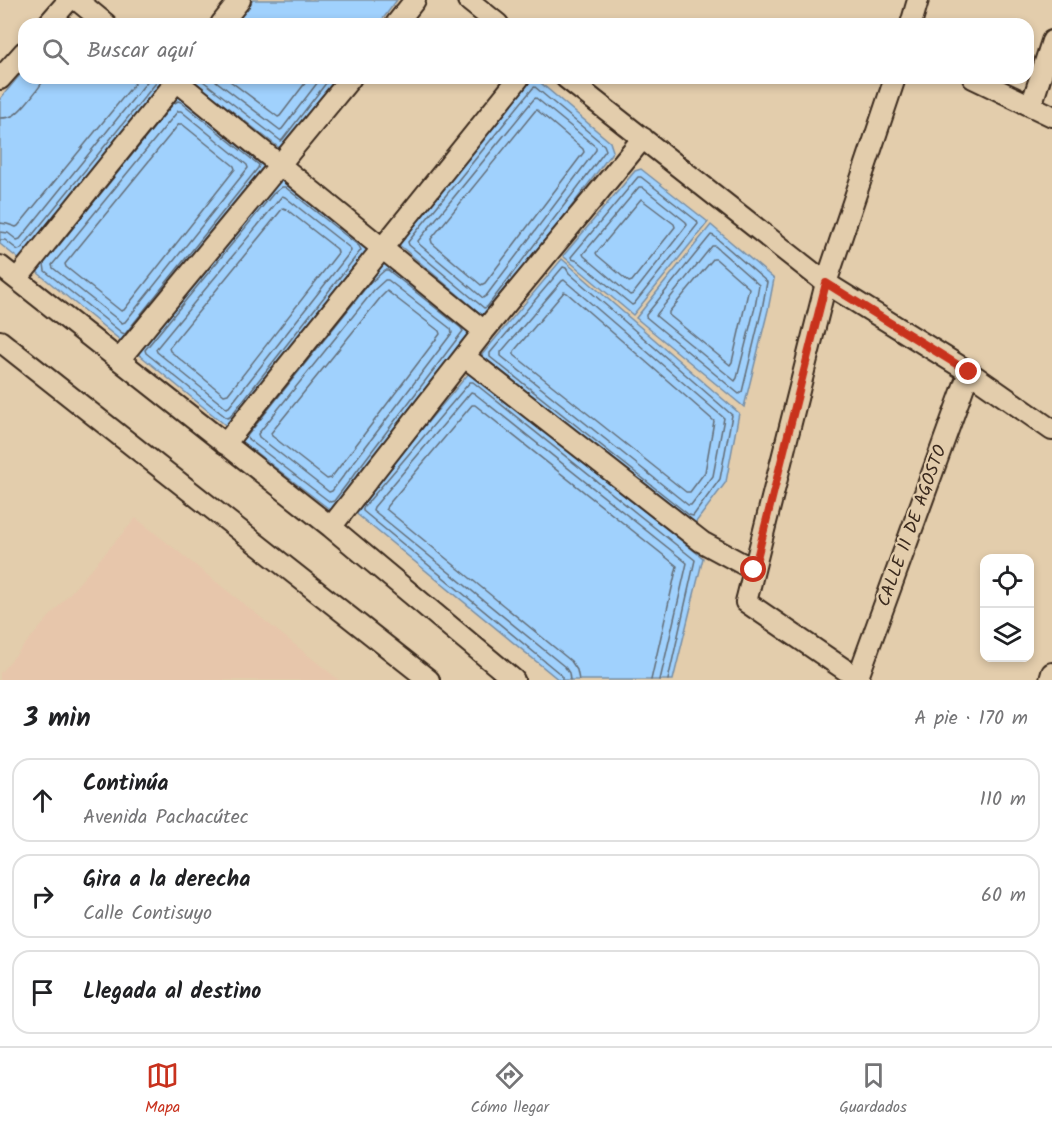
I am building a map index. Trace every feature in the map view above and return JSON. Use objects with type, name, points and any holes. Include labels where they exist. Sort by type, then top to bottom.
[{"type":"street","points":[[53,18],[69,0]]},
{"type":"street","points":[[77,0],[99,18]]},
{"type":"street","points":[[226,18],[240,0]]},
{"type":"street","points":[[401,18],[415,0]]},
{"type":"street","points":[[468,0],[490,18]]},
{"type":"street","points":[[914,18],[918,0]]},
{"type":"street","points":[[1031,106],[1052,40]]},
{"type":"street","points":[[0,79],[18,59]]},
{"type":"street","points":[[17,279],[172,84]]},
{"type":"street","points":[[182,84],[484,332]]},
{"type":"street","points":[[119,360],[346,84]]},
{"type":"street","points":[[225,444],[514,84]]},
{"type":"street","points":[[574,84],[826,283],[969,372],[1052,430]]},
{"type":"street","points":[[858,679],[746,602],[826,283],[893,84]]},
{"type":"street","points":[[985,84],[1052,116]]},
{"type":"street","points":[[331,527],[484,332],[643,138]]},
{"type":"street","points":[[0,266],[331,527],[514,680]]},
{"type":"street","points":[[0,341],[429,680]]},
{"type":"street","points":[[465,357],[702,542],[754,570]]},
{"type":"street","name":"CALLE 11 DE AGOSTO","points":[[858,679],[969,372]]},
{"type":"street","points":[[1050,680],[1052,673]]},
{"type":"shaded area","points":[[136,518],[339,680],[0,680],[0,673]]},
{"type":"water","points":[[253,0],[397,0],[384,18],[238,18]]},
{"type":"water","points":[[18,77],[18,84],[163,84],[20,260],[0,244],[0,99]]},
{"type":"water","points":[[198,84],[333,84],[282,150]]},
{"type":"water","points":[[528,84],[542,84],[610,142],[613,151],[487,319],[398,244]]},
{"type":"water","points":[[180,93],[268,164],[125,344],[38,273],[38,262],[170,99]]},
{"type":"water","points":[[641,169],[708,222],[633,315],[563,256],[635,171]]},
{"type":"water","points":[[283,178],[364,242],[369,250],[229,428],[136,352],[269,189]]},
{"type":"water","points":[[711,225],[774,279],[744,407],[636,318]]},
{"type":"water","points":[[562,259],[739,413],[726,482],[693,526],[480,357]]},
{"type":"water","points":[[386,261],[472,329],[333,512],[237,438],[364,281]]},
{"type":"water","points":[[470,372],[703,558],[673,680],[559,680],[353,511]]},
{"type":"route","points":[[754,570],[826,283],[969,372]]}]
